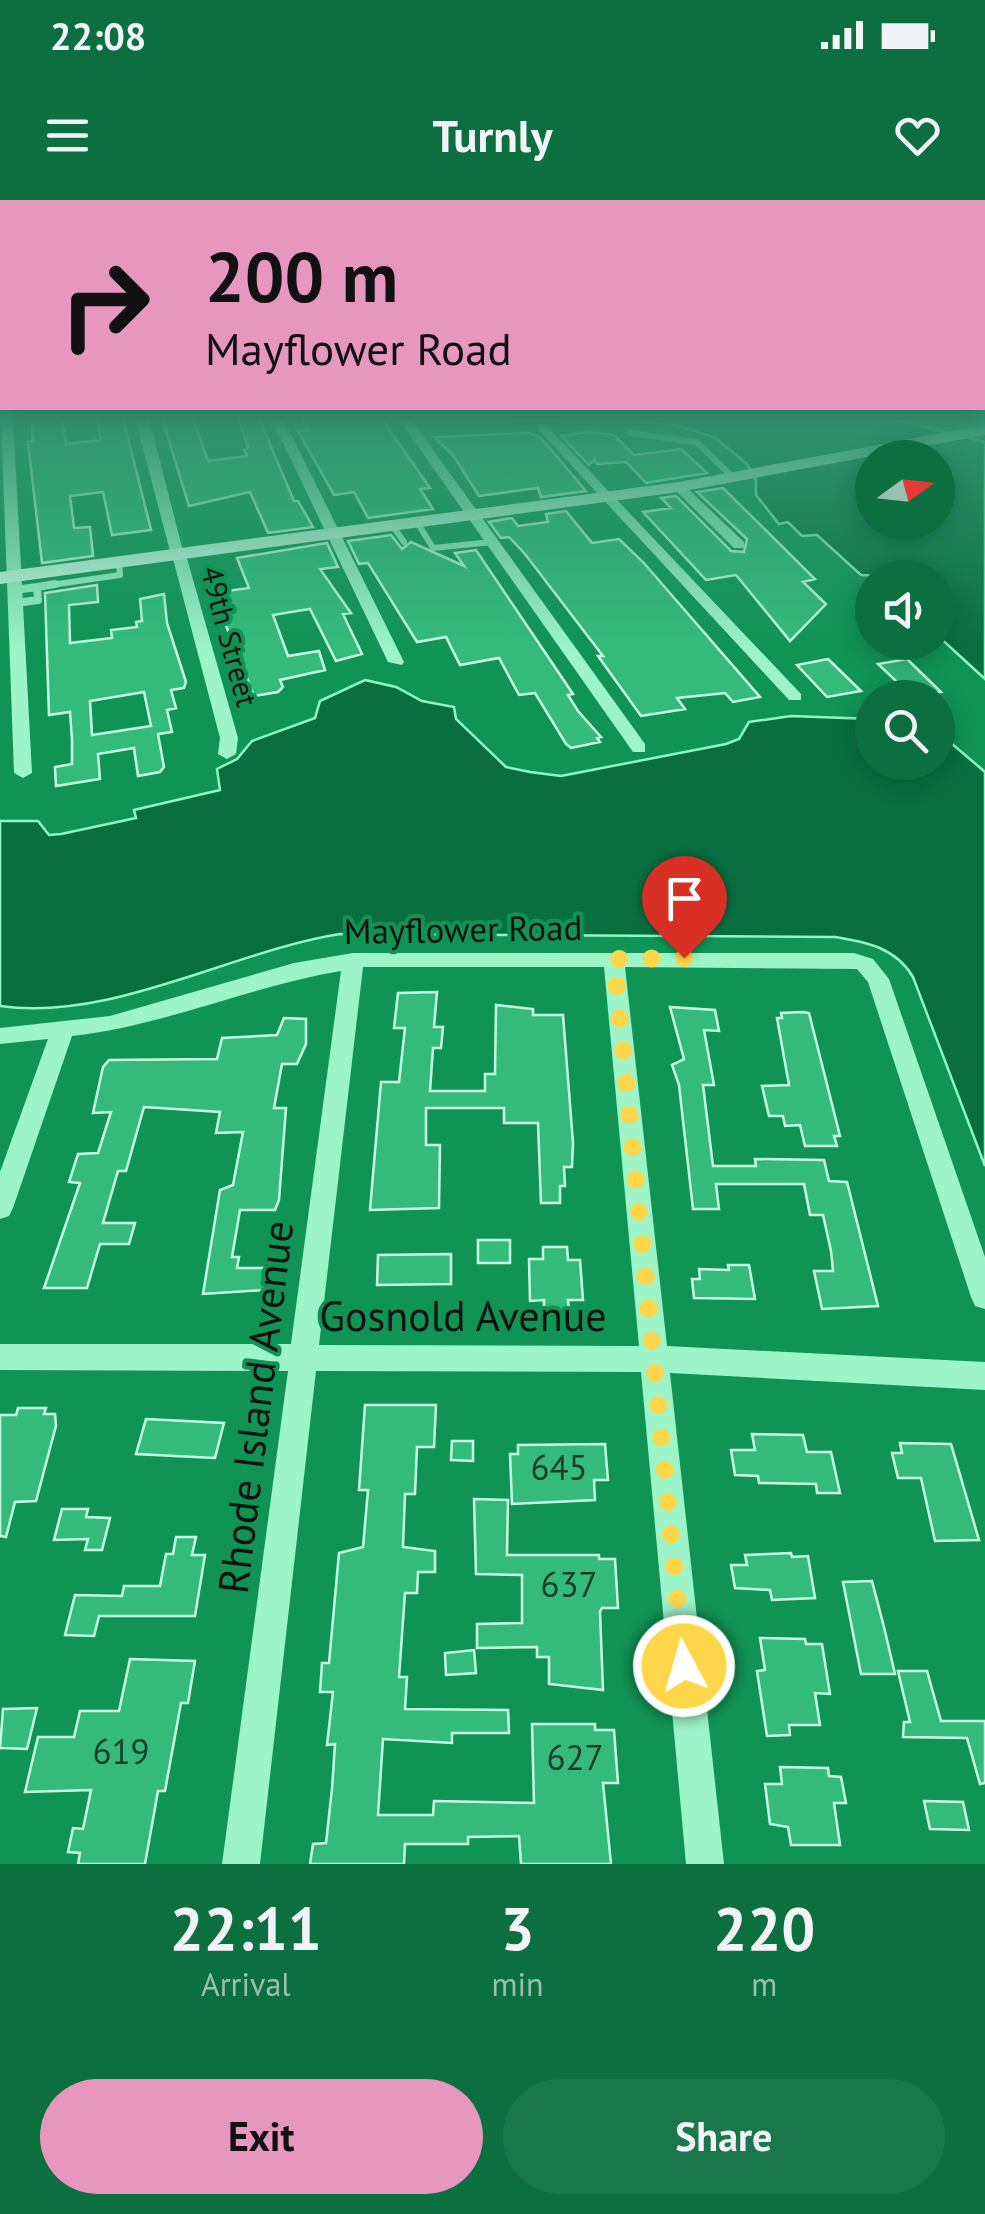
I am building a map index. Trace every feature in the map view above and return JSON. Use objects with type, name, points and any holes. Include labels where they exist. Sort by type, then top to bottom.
[{"type":"main road","points":[[10,578],[333,534],[398,534],[417,522],[606,496]]},
{"type":"street","points":[[9,496],[10,578],[23,773]]},
{"type":"street","name":"49th Street","points":[[163,496],[229,738],[227,754]]},
{"type":"street","points":[[314,496],[396,662]]},
{"type":"street","points":[[459,496],[640,748]]},
{"type":"street","points":[[606,496],[795,697]]},
{"type":"street","points":[[688,496],[738,544]]},
{"type":"street","name":"Mayflower Road","points":[[0,1036],[62,1032],[155,1013],[294,971],[353,960],[754,958],[865,964],[878,979],[985,1297]]},
{"type":"street","points":[[614,959],[704,1864]]},
{"type":"street","name":"Rhode Island Avenue","points":[[241,1864],[353,960]]},
{"type":"street","points":[[0,1208],[62,1032]]},
{"type":"street","name":"Gosnold Avenue","points":[[0,1357],[653,1359],[985,1376]]},
{"type":"lane","points":[[417,522],[434,548],[492,542]]},
{"type":"lane","points":[[10,578],[38,600],[38,587],[120,575],[119,562]]},
{"type":"shaded area","points":[[757,496],[855,496],[855,540],[955,540],[955,496],[985,496],[985,679],[955,652],[955,560],[855,560],[855,570],[817,535],[802,536],[788,522],[779,524]]},
{"type":"shaded area","points":[[365,680],[396,687],[422,701],[454,707],[456,719],[506,767],[561,776],[726,744],[739,739],[749,722],[791,716],[855,718],[855,780],[955,780],[955,746],[985,772],[985,1166],[913,977],[889,953],[835,937],[340,934],[128,995],[42,1008],[0,1006],[0,821],[38,821],[49,835],[61,834],[136,818],[134,810],[220,790],[217,769],[237,759],[252,741],[315,718],[320,701]]},
{"type":"building","points":[[34,496],[73,496],[74,528],[90,527],[93,556],[42,563]]},
{"type":"building","points":[[104,496],[142,496],[151,530],[112,535]]},
{"type":"building","points":[[186,496],[234,496],[189,506]]},
{"type":"building","points":[[252,496],[292,496],[313,527],[268,533]]},
{"type":"building","points":[[356,496],[424,496],[433,509],[368,518]]},
{"type":"building","points":[[676,496],[731,551],[744,552],[747,539],[701,496],[731,496],[815,579],[803,582],[826,604],[790,641],[736,575],[706,580],[643,512],[671,508],[661,498]]},
{"type":"building","points":[[566,511],[592,543],[619,539],[643,562],[760,697],[733,702],[725,693],[677,698],[685,709],[641,716],[598,656],[603,656],[525,554],[509,537],[501,538],[489,522],[512,518],[518,526],[548,522],[546,514]]},
{"type":"building","points":[[391,535],[402,549],[411,542],[464,566],[455,553],[476,550],[573,694],[568,695],[578,711],[601,737],[597,738],[600,742],[571,748],[566,744],[535,693],[519,695],[499,658],[460,665],[446,637],[417,642],[368,563],[359,564],[348,541]]},
{"type":"building","points":[[327,543],[338,567],[320,569],[351,613],[343,614],[362,654],[336,661],[310,609],[273,615],[288,656],[319,651],[325,670],[280,680],[283,687],[278,692],[254,696],[213,593],[249,588],[237,558]]},
{"type":"building","points":[[97,585],[98,602],[69,605],[70,643],[112,638],[111,630],[137,627],[136,622],[142,621],[140,599],[164,594],[167,623],[186,682],[184,688],[171,690],[176,708],[167,710],[172,732],[158,734],[164,767],[160,772],[138,776],[134,748],[98,754],[100,779],[56,786],[55,767],[72,764],[72,740],[70,712],[49,715],[45,593]],"holes":[[[144,692],[151,726],[92,735],[90,701]]]},
{"type":"building","points":[[828,659],[855,685],[855,692],[827,697],[797,665]]},
{"type":"building","points":[[908,660],[929,680],[895,680],[878,664]]},
{"type":"building","points":[[437,992],[434,1027],[443,1027],[441,1048],[433,1048],[430,1091],[485,1091],[485,1074],[495,1074],[496,1005],[533,1009],[533,1015],[563,1015],[573,1143],[572,1167],[564,1167],[565,1186],[560,1186],[560,1203],[541,1203],[538,1123],[504,1123],[504,1108],[426,1108],[426,1145],[440,1145],[439,1208],[370,1210],[381,1082],[399,1082],[405,1028],[394,1028],[398,993]]},
{"type":"building","points":[[670,1007],[715,1010],[719,1031],[704,1030],[714,1085],[703,1085],[713,1166],[756,1166],[755,1159],[824,1160],[829,1181],[847,1182],[878,1306],[822,1309],[814,1271],[833,1271],[831,1251],[823,1215],[810,1215],[804,1184],[716,1184],[719,1209],[693,1209],[679,1085],[672,1065],[684,1059]]},
{"type":"building","points":[[781,1013],[809,1013],[840,1136],[834,1136],[837,1146],[805,1146],[800,1125],[785,1126],[783,1116],[769,1116],[762,1086],[789,1085],[777,1018],[782,1018]]},
{"type":"building","points":[[284,1018],[306,1019],[306,1044],[297,1064],[282,1064],[274,1108],[286,1108],[279,1200],[275,1210],[240,1210],[232,1257],[239,1257],[237,1268],[267,1268],[264,1290],[203,1294],[220,1190],[233,1185],[243,1132],[216,1133],[220,1112],[144,1107],[126,1171],[118,1171],[103,1223],[135,1223],[129,1244],[100,1244],[87,1288],[44,1288],[80,1183],[69,1182],[78,1154],[98,1153],[111,1112],[93,1113],[103,1067],[109,1060],[217,1059],[222,1038],[277,1035]]},
{"type":"building","points":[[478,1240],[510,1240],[510,1263],[478,1263]]},
{"type":"building","points":[[543,1247],[567,1247],[568,1260],[580,1260],[583,1300],[568,1300],[569,1311],[544,1311],[544,1300],[530,1301],[529,1259],[543,1259]]},
{"type":"building","points":[[451,1254],[451,1284],[377,1285],[378,1255]]},
{"type":"building","points":[[728,1265],[749,1265],[755,1299],[694,1298],[692,1279],[700,1279],[699,1269],[729,1270]]},
{"type":"building","points":[[365,1405],[436,1405],[434,1447],[417,1447],[415,1494],[405,1494],[403,1547],[435,1551],[435,1572],[418,1572],[417,1593],[405,1593],[399,1677],[407,1677],[405,1709],[508,1710],[509,1733],[452,1733],[452,1743],[383,1739],[378,1815],[433,1815],[434,1801],[534,1803],[532,1724],[595,1724],[595,1730],[614,1730],[618,1783],[603,1783],[611,1864],[521,1864],[519,1836],[468,1837],[468,1844],[405,1844],[404,1864],[310,1864],[313,1844],[326,1843],[332,1789],[335,1744],[327,1745],[333,1692],[320,1692],[322,1663],[329,1663],[339,1553],[363,1547],[368,1490],[359,1490]]},
{"type":"building","points":[[18,1408],[46,1408],[44,1414],[55,1414],[56,1426],[36,1501],[15,1502],[6,1537],[0,1536],[0,1415],[16,1415]]},
{"type":"building","points":[[146,1419],[224,1423],[215,1458],[136,1454]]},
{"type":"building","points":[[752,1434],[803,1435],[807,1452],[831,1452],[840,1493],[817,1493],[816,1484],[759,1483],[758,1476],[735,1475],[731,1450],[755,1450]]},
{"type":"building","points":[[452,1441],[473,1441],[473,1461],[451,1460]]},
{"type":"building","points":[[900,1443],[951,1444],[979,1540],[935,1541],[921,1478],[898,1478],[892,1453],[902,1453]]},
{"type":"building","points":[[605,1444],[608,1480],[594,1480],[595,1500],[512,1504],[510,1454],[518,1454],[518,1445]]},
{"type":"building","points":[[474,1499],[508,1500],[507,1555],[599,1555],[599,1559],[615,1559],[618,1608],[602,1608],[600,1612],[603,1690],[549,1684],[549,1657],[537,1657],[537,1647],[477,1648],[477,1624],[522,1623],[522,1575],[476,1574]]},
{"type":"building","points":[[62,1509],[88,1509],[86,1517],[110,1518],[102,1550],[85,1550],[88,1539],[54,1540]]},
{"type":"building","points":[[176,1537],[196,1537],[192,1555],[205,1555],[195,1616],[99,1616],[94,1636],[65,1635],[75,1595],[122,1596],[124,1586],[160,1586],[166,1554],[173,1554]]},
{"type":"building","points":[[791,1553],[792,1557],[808,1556],[815,1598],[772,1600],[770,1590],[735,1588],[731,1565],[747,1565],[745,1555]]},
{"type":"building","points":[[872,1581],[895,1674],[861,1674],[843,1582]]},
{"type":"building","points":[[760,1638],[805,1639],[806,1644],[822,1644],[830,1694],[815,1693],[820,1725],[789,1725],[790,1735],[767,1736],[757,1671],[765,1670]]},
{"type":"building","points":[[474,1650],[476,1673],[446,1675],[445,1653]]},
{"type":"building","points":[[130,1659],[195,1661],[188,1703],[181,1703],[165,1791],[158,1791],[145,1864],[78,1864],[80,1853],[68,1852],[73,1828],[83,1829],[91,1790],[25,1792],[38,1737],[74,1737],[80,1711],[119,1711]]},
{"type":"building","points":[[898,1671],[927,1671],[941,1721],[985,1721],[985,1783],[980,1784],[967,1738],[903,1737],[904,1722],[910,1722]]},
{"type":"building","points":[[37,1708],[27,1749],[0,1748],[3,1709]]},
{"type":"building","points":[[780,1767],[828,1768],[829,1776],[841,1777],[846,1803],[834,1803],[840,1845],[791,1845],[788,1827],[770,1824],[765,1784],[782,1784]]},
{"type":"building","points":[[924,1801],[963,1802],[969,1830],[930,1829]]},
{"type":"route","points":[[684,958],[614,959],[684,1666]]}]
